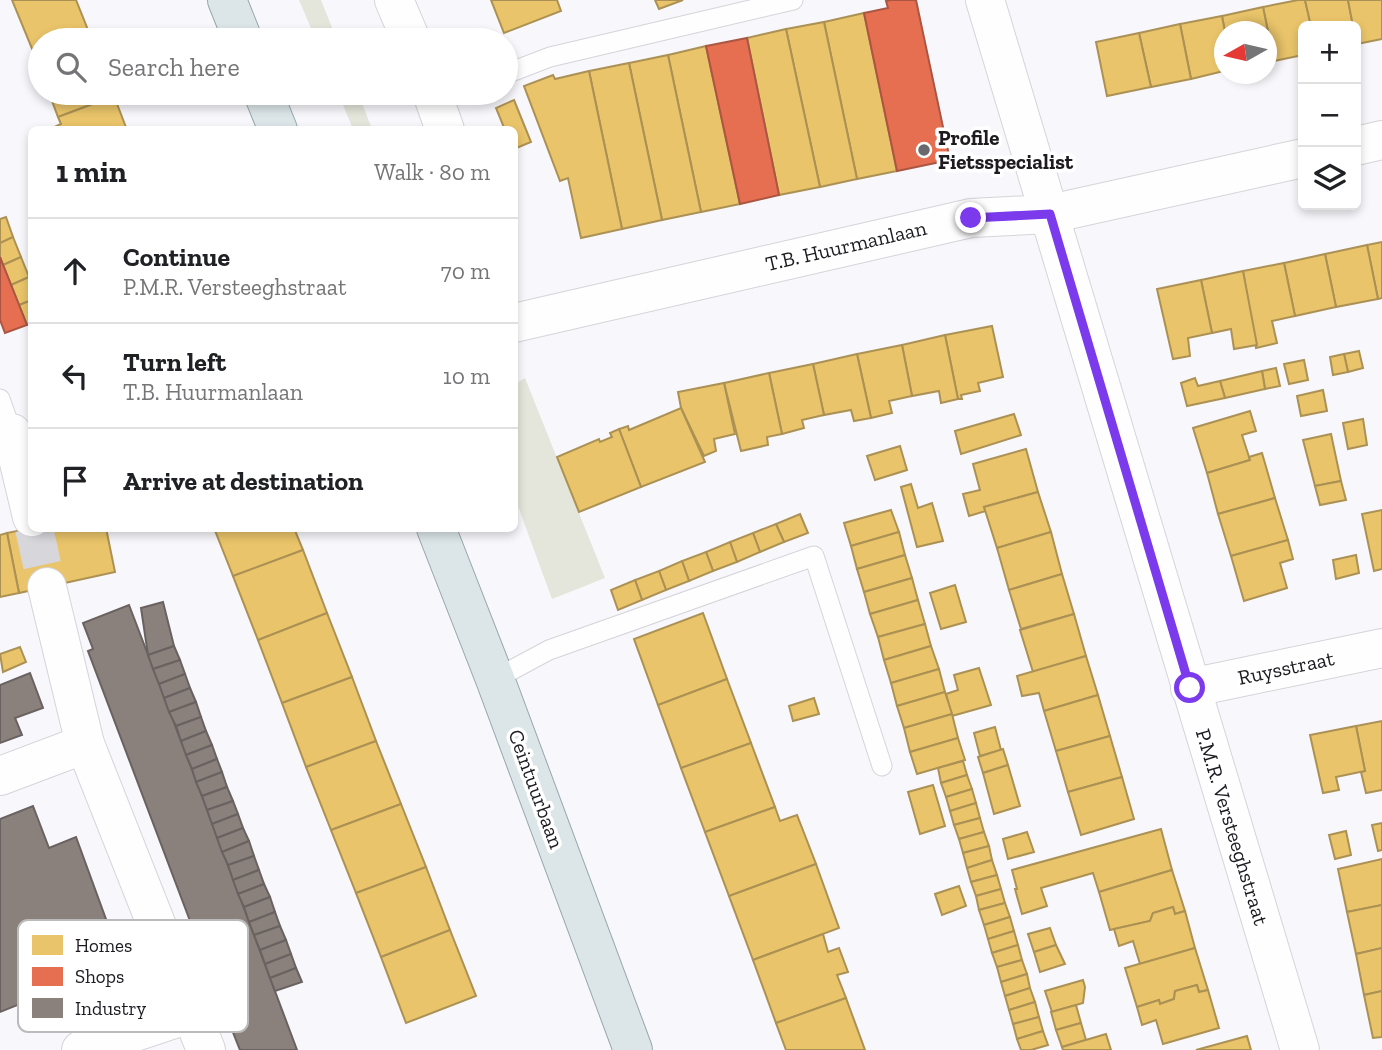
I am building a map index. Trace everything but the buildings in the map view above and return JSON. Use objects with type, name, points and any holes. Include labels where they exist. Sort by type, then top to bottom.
[{"type":"main road","points":[[227,0],[238,28]]},
{"type":"main road","points":[[268,105],[276,126]]},
{"type":"main road","name":"Ceintuurbaan","points":[[438,532],[634,1050]]},
{"type":"street","points":[[394,0],[406,28]]},
{"type":"street","name":"P.M.R. Versteeghstraat","points":[[985,0],[1300,1050]]},
{"type":"street","points":[[1361,145],[1382,140]]},
{"type":"street","name":"T.B. Huurmanlaan","points":[[518,322],[971,218],[1050,214],[1298,159]]},
{"type":"street","points":[[11,424],[28,499]]},
{"type":"street","points":[[47,587],[85,744],[155,920]]},
{"type":"street","name":"Ruysstraat","points":[[1190,688],[1382,648]]},
{"type":"street","points":[[0,776],[85,744]]},
{"type":"street","points":[[80,1050],[134,1032]]},
{"type":"street","points":[[199,1032],[206,1050]]},
{"type":"lane","points":[[518,69],[550,57],[740,6],[793,0]]},
{"type":"lane","points":[[495,679],[549,650],[814,556],[881,766]]},
{"type":"shaded area","points":[[299,0],[321,0],[332,28],[311,28]]},
{"type":"shaded area","points":[[343,105],[363,105],[371,126],[352,126]]},
{"type":"shaded area","points":[[525,378],[605,578],[552,599],[518,506],[518,382]]},
{"type":"tunnel","points":[[35,532],[47,587]]},
{"type":"place","name":"Profile Fietsspecialist","points":[[924,150]]},
{"type":"route","points":[[971,218],[1050,214],[1190,688]]}]
